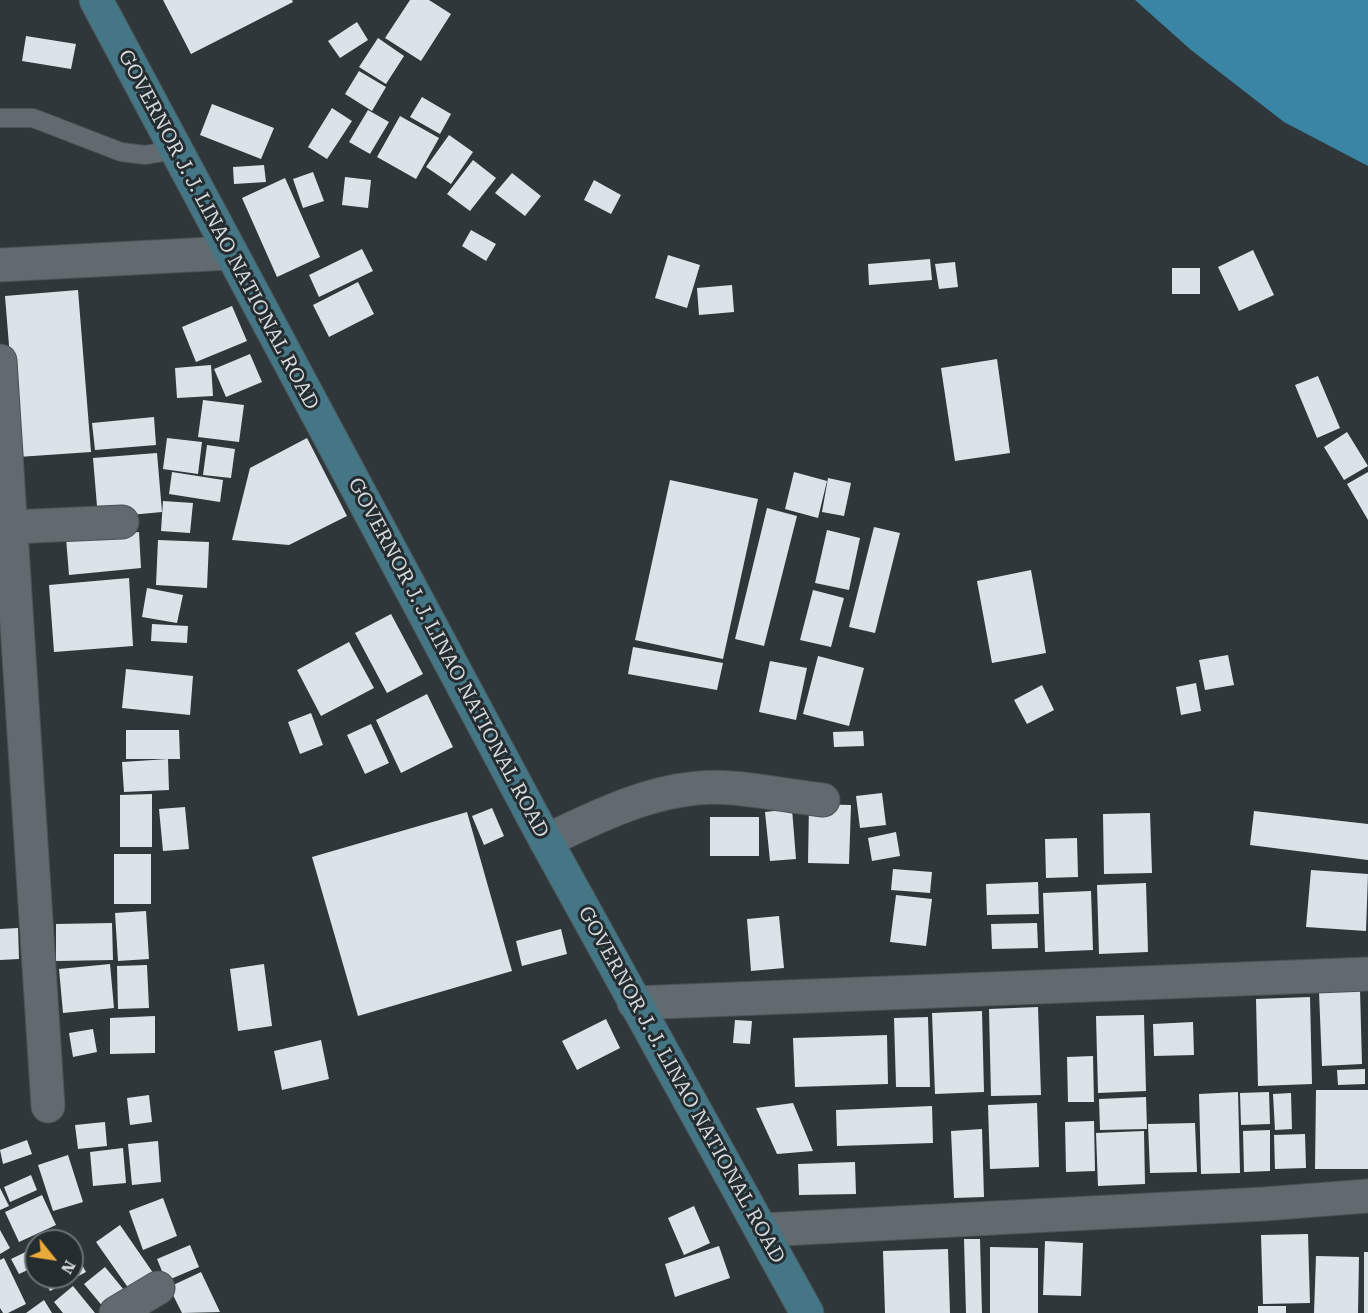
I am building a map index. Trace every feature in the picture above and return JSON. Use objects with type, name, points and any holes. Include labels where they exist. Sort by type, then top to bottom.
[{"type":"main road","name":"GOVERNOR J. J. LINAO NATIONAL ROAD","points":[[96,0],[229,253],[546,841],[807,1313]]},
{"type":"street","points":[[0,265],[229,253]]},
{"type":"street","points":[[0,361],[48,1106]]},
{"type":"street","points":[[11,527],[122,522]]},
{"type":"street","points":[[546,841],[601,814],[688,789],[730,788],[823,800]]},
{"type":"street","points":[[634,1003],[1368,974]]},
{"type":"street","points":[[762,1230],[1264,1204],[1368,1196]]},
{"type":"street","points":[[116,1313],[158,1288]]},
{"type":"lane","points":[[0,118],[33,118],[121,152],[145,154],[175,150]]},
{"type":"water","points":[[1135,0],[1368,0],[1368,166],[1284,122],[1191,50]]},
{"type":"building","points":[[163,0],[292,0],[293,2],[191,54]]},
{"type":"building","points":[[410,0],[429,0],[451,14],[421,61],[385,38]]},
{"type":"building","points":[[357,22],[368,40],[340,58],[328,41]]},
{"type":"building","points":[[26,36],[76,44],[71,69],[22,61]]},
{"type":"building","points":[[378,38],[404,56],[386,84],[359,67]]},
{"type":"building","points":[[359,71],[386,87],[372,111],[345,94]]},
{"type":"building","points":[[422,97],[451,114],[440,134],[410,117]]},
{"type":"building","points":[[212,104],[274,128],[261,159],[200,135]]},
{"type":"building","points":[[332,108],[352,121],[327,159],[308,147]]},
{"type":"building","points":[[368,110],[389,122],[370,154],[349,142]]},
{"type":"building","points":[[400,116],[439,138],[416,179],[377,157]]},
{"type":"building","points":[[449,135],[473,152],[451,184],[426,167]]},
{"type":"building","points":[[473,160],[496,178],[470,211],[447,194]]},
{"type":"building","points":[[264,165],[266,182],[234,184],[233,167]]},
{"type":"building","points":[[313,172],[324,201],[303,208],[293,179]]},
{"type":"building","points":[[512,173],[541,196],[525,216],[495,193]]},
{"type":"building","points":[[345,177],[371,180],[368,208],[342,205]]},
{"type":"building","points":[[285,178],[320,257],[277,277],[242,198]]},
{"type":"building","points":[[594,180],[621,195],[611,214],[584,200]]},
{"type":"building","points":[[471,230],[496,244],[486,261],[462,246]]},
{"type":"building","points":[[362,249],[373,271],[319,297],[309,275]]},
{"type":"building","points":[[1253,250],[1274,295],[1239,311],[1218,267]]},
{"type":"building","points":[[668,255],[700,265],[687,308],[655,298]]},
{"type":"building","points":[[930,259],[932,280],[869,285],[868,264]]},
{"type":"building","points":[[955,262],[958,287],[939,289],[935,264]]},
{"type":"building","points":[[1172,268],[1200,268],[1200,294],[1172,294]]},
{"type":"building","points":[[358,282],[374,314],[329,337],[313,305]]},
{"type":"building","points":[[732,285],[734,312],[699,315],[697,288]]},
{"type":"building","points":[[78,290],[91,452],[18,457],[5,296]]},
{"type":"building","points":[[232,306],[247,341],[196,362],[182,327]]},
{"type":"building","points":[[250,354],[262,382],[226,397],[214,369]]},
{"type":"building","points":[[997,359],[1010,453],[955,461],[941,368]]},
{"type":"building","points":[[211,365],[213,396],[177,398],[175,368]]},
{"type":"building","points":[[1318,376],[1340,428],[1317,438],[1295,385]]},
{"type":"building","points":[[203,400],[244,405],[239,442],[198,437]]},
{"type":"building","points":[[154,417],[156,445],[95,450],[92,423]]},
{"type":"building","points":[[1347,432],[1368,466],[1344,480],[1324,447]]},
{"type":"building","points":[[167,438],[202,442],[198,474],[163,469]]},
{"type":"building","points":[[307,438],[347,516],[289,545],[232,540],[250,468]]},
{"type":"building","points":[[207,445],[235,449],[231,478],[203,475]]},
{"type":"building","points":[[157,453],[162,512],[98,518],[93,458]]},
{"type":"building","points":[[172,472],[223,480],[220,502],[169,494]]},
{"type":"building","points":[[794,472],[827,481],[818,518],[785,509]]},
{"type":"building","points":[[1368,472],[1368,520],[1347,484]]},
{"type":"building","points":[[828,478],[851,483],[844,516],[822,512]]},
{"type":"building","points":[[670,480],[758,499],[723,659],[635,640]]},
{"type":"building","points":[[163,501],[193,503],[190,533],[161,531]]},
{"type":"building","points":[[767,508],[797,516],[764,646],[735,639]]},
{"type":"building","points":[[874,527],[900,533],[875,633],[849,627]]},
{"type":"building","points":[[827,530],[860,538],[849,590],[815,583]]},
{"type":"building","points":[[139,532],[141,568],[69,575],[66,538]]},
{"type":"building","points":[[158,540],[209,542],[207,588],[156,585]]},
{"type":"building","points":[[1031,570],[1046,653],[992,663],[977,581]]},
{"type":"building","points":[[129,578],[133,646],[54,652],[49,585]]},
{"type":"building","points":[[147,588],[183,595],[177,623],[142,617]]},
{"type":"building","points":[[813,590],[844,598],[831,647],[800,640]]},
{"type":"building","points":[[391,614],[423,674],[387,693],[355,633]]},
{"type":"building","points":[[152,624],[188,626],[187,643],[151,641]]},
{"type":"building","points":[[349,642],[374,688],[321,716],[297,670]]},
{"type":"building","points":[[633,647],[723,663],[717,690],[628,674]]},
{"type":"building","points":[[1228,655],[1234,685],[1205,690],[1199,660]]},
{"type":"building","points":[[818,656],[864,668],[849,726],[803,714]]},
{"type":"building","points":[[770,661],[807,668],[796,720],[759,712]]},
{"type":"building","points":[[126,669],[193,676],[190,715],[122,708]]},
{"type":"building","points":[[1196,683],[1201,711],[1181,715],[1176,687]]},
{"type":"building","points":[[1042,685],[1054,710],[1027,724],[1014,700]]},
{"type":"building","points":[[427,694],[453,747],[401,773],[376,720]]},
{"type":"building","points":[[311,713],[323,745],[300,754],[288,722]]},
{"type":"building","points":[[371,724],[389,763],[365,774],[347,735]]},
{"type":"building","points":[[126,730],[179,730],[180,759],[126,759]]},
{"type":"building","points":[[863,731],[864,746],[834,747],[833,732]]},
{"type":"building","points":[[168,759],[169,790],[124,792],[122,762]]},
{"type":"building","points":[[882,793],[886,825],[860,828],[856,796]]},
{"type":"building","points":[[152,794],[152,847],[120,847],[120,795]]},
{"type":"building","points":[[809,804],[851,805],[849,864],[808,863]]},
{"type":"building","points":[[185,807],[189,849],[163,851],[159,809]]},
{"type":"building","points":[[492,808],[504,836],[484,845],[472,816]]},
{"type":"building","points":[[792,809],[796,859],[770,861],[765,812]]},
{"type":"building","points":[[1254,811],[1368,824],[1368,860],[1250,845]]},
{"type":"building","points":[[467,812],[512,971],[358,1016],[312,857]]},
{"type":"building","points":[[1150,813],[1152,873],[1104,874],[1103,814]]},
{"type":"building","points":[[710,817],[759,817],[759,856],[710,856]]},
{"type":"building","points":[[896,832],[900,856],[872,861],[868,838]]},
{"type":"building","points":[[1077,838],[1078,877],[1046,878],[1045,839]]},
{"type":"building","points":[[114,854],[151,854],[151,904],[114,904]]},
{"type":"building","points":[[893,869],[932,872],[930,893],[891,890]]},
{"type":"building","points":[[1311,870],[1368,874],[1366,931],[1306,927]]},
{"type":"building","points":[[1038,882],[1039,914],[987,915],[986,884]]},
{"type":"building","points":[[1146,883],[1148,952],[1099,954],[1097,885]]},
{"type":"building","points":[[1091,891],[1093,950],[1045,952],[1043,893]]},
{"type":"building","points":[[896,895],[932,899],[926,946],[890,942]]},
{"type":"building","points":[[146,911],[149,959],[118,961],[115,913]]},
{"type":"building","points":[[779,916],[784,968],[751,971],[747,919]]},
{"type":"building","points":[[112,923],[113,960],[56,961],[56,924]]},
{"type":"building","points":[[1037,923],[1038,948],[992,949],[991,924]]},
{"type":"building","points":[[18,928],[19,959],[0,960],[0,929]]},
{"type":"building","points":[[561,929],[567,954],[522,966],[516,941]]},
{"type":"building","points":[[110,964],[114,1008],[63,1013],[59,969]]},
{"type":"building","points":[[264,964],[272,1026],[238,1031],[230,969]]},
{"type":"building","points":[[147,965],[149,1008],[118,1009],[117,966]]},
{"type":"building","points":[[1360,990],[1362,1064],[1322,1066],[1319,992]]},
{"type":"building","points":[[1310,997],[1312,1084],[1258,1086],[1256,999]]},
{"type":"building","points":[[1038,1007],[1041,1095],[991,1096],[989,1009]]},
{"type":"building","points":[[982,1011],[984,1092],[935,1094],[932,1013]]},
{"type":"building","points":[[1144,1015],[1146,1091],[1098,1093],[1096,1016]]},
{"type":"building","points":[[155,1016],[155,1053],[110,1054],[110,1018]]},
{"type":"building","points":[[928,1017],[930,1087],[896,1087],[894,1018]]},
{"type":"building","points":[[606,1019],[620,1048],[577,1070],[562,1041]]},
{"type":"building","points":[[735,1020],[752,1021],[750,1044],[733,1043]]},
{"type":"building","points":[[1193,1022],[1194,1055],[1154,1056],[1153,1024]]},
{"type":"building","points":[[93,1029],[97,1052],[73,1057],[69,1033]]},
{"type":"building","points":[[887,1035],[888,1084],[795,1087],[793,1038]]},
{"type":"building","points":[[321,1040],[329,1079],[282,1090],[274,1051]]},
{"type":"building","points":[[1093,1056],[1094,1102],[1068,1102],[1067,1057]]},
{"type":"building","points":[[1365,1069],[1365,1084],[1338,1085],[1337,1070]]},
{"type":"building","points":[[1316,1090],[1368,1090],[1368,1169],[1315,1169]]},
{"type":"building","points":[[1238,1092],[1240,1173],[1201,1174],[1199,1094]]},
{"type":"building","points":[[1269,1092],[1270,1124],[1241,1125],[1240,1093]]},
{"type":"building","points":[[1291,1093],[1292,1129],[1275,1130],[1273,1094]]},
{"type":"building","points":[[149,1095],[152,1122],[130,1125],[127,1098]]},
{"type":"building","points":[[1146,1097],[1147,1129],[1100,1130],[1099,1099]]},
{"type":"building","points":[[793,1103],[813,1151],[777,1154],[756,1108]]},
{"type":"building","points":[[1037,1103],[1039,1167],[990,1169],[988,1105]]},
{"type":"building","points":[[932,1106],[933,1143],[837,1146],[836,1110]]},
{"type":"building","points":[[1094,1121],[1095,1171],[1066,1172],[1065,1122]]},
{"type":"building","points":[[105,1122],[107,1146],[78,1149],[75,1125]]},
{"type":"building","points":[[1195,1123],[1197,1172],[1150,1173],[1148,1124]]},
{"type":"building","points":[[982,1129],[984,1197],[954,1198],[951,1131]]},
{"type":"building","points":[[1270,1130],[1270,1171],[1244,1172],[1243,1131]]},
{"type":"building","points":[[1144,1131],[1145,1184],[1098,1186],[1096,1133]]},
{"type":"building","points":[[1305,1134],[1306,1168],[1275,1169],[1274,1135]]},
{"type":"building","points":[[27,1140],[32,1154],[3,1164],[0,1150]]},
{"type":"building","points":[[158,1141],[161,1182],[132,1185],[128,1144]]},
{"type":"building","points":[[123,1148],[126,1183],[93,1186],[90,1152]]},
{"type":"building","points":[[68,1155],[83,1202],[53,1211],[38,1165]]},
{"type":"building","points":[[855,1162],[856,1194],[799,1195],[798,1164]]},
{"type":"building","points":[[31,1175],[37,1190],[10,1202],[4,1187]]},
{"type":"building","points":[[0,1188],[9,1206],[0,1210]]},
{"type":"building","points":[[42,1195],[56,1225],[47,1229],[24,1229],[24,1240],[19,1242],[5,1212]]},
{"type":"building","points":[[163,1198],[177,1236],[143,1250],[129,1211]]},
{"type":"building","points":[[694,1206],[710,1243],[684,1255],[668,1218]]},
{"type":"building","points":[[120,1225],[158,1280],[134,1296],[96,1242]]},
{"type":"building","points":[[0,1230],[10,1248],[0,1254]]},
{"type":"building","points":[[1308,1234],[1310,1303],[1263,1304],[1261,1235]]},
{"type":"building","points":[[964,1239],[980,1239],[982,1313],[966,1313]]},
{"type":"building","points":[[1045,1241],[1083,1243],[1081,1296],[1043,1295]]},
{"type":"building","points":[[190,1245],[199,1267],[166,1281],[157,1259]]},
{"type":"building","points":[[719,1246],[730,1278],[675,1297],[665,1264]]},
{"type":"building","points":[[990,1247],[1038,1248],[1038,1313],[990,1313]]},
{"type":"building","points":[[948,1249],[950,1313],[885,1313],[883,1251]]},
{"type":"building","points":[[1364,1252],[1368,1252],[1368,1313],[1364,1313]]},
{"type":"building","points":[[24,1253],[24,1272],[19,1274],[11,1259]]},
{"type":"building","points":[[1316,1256],[1359,1257],[1358,1313],[1314,1313]]},
{"type":"building","points":[[4,1258],[26,1304],[8,1313],[3,1313],[0,1308],[0,1260]]},
{"type":"building","points":[[105,1267],[124,1290],[104,1308],[84,1284]]},
{"type":"building","points":[[201,1272],[220,1312],[182,1313],[169,1287]]},
{"type":"building","points":[[69,1289],[75,1289],[95,1313],[63,1313],[54,1302]]},
{"type":"building","points":[[44,1300],[52,1313],[26,1313]]},
{"type":"building","points":[[1258,1306],[1286,1306],[1286,1313],[1258,1313]]}]
